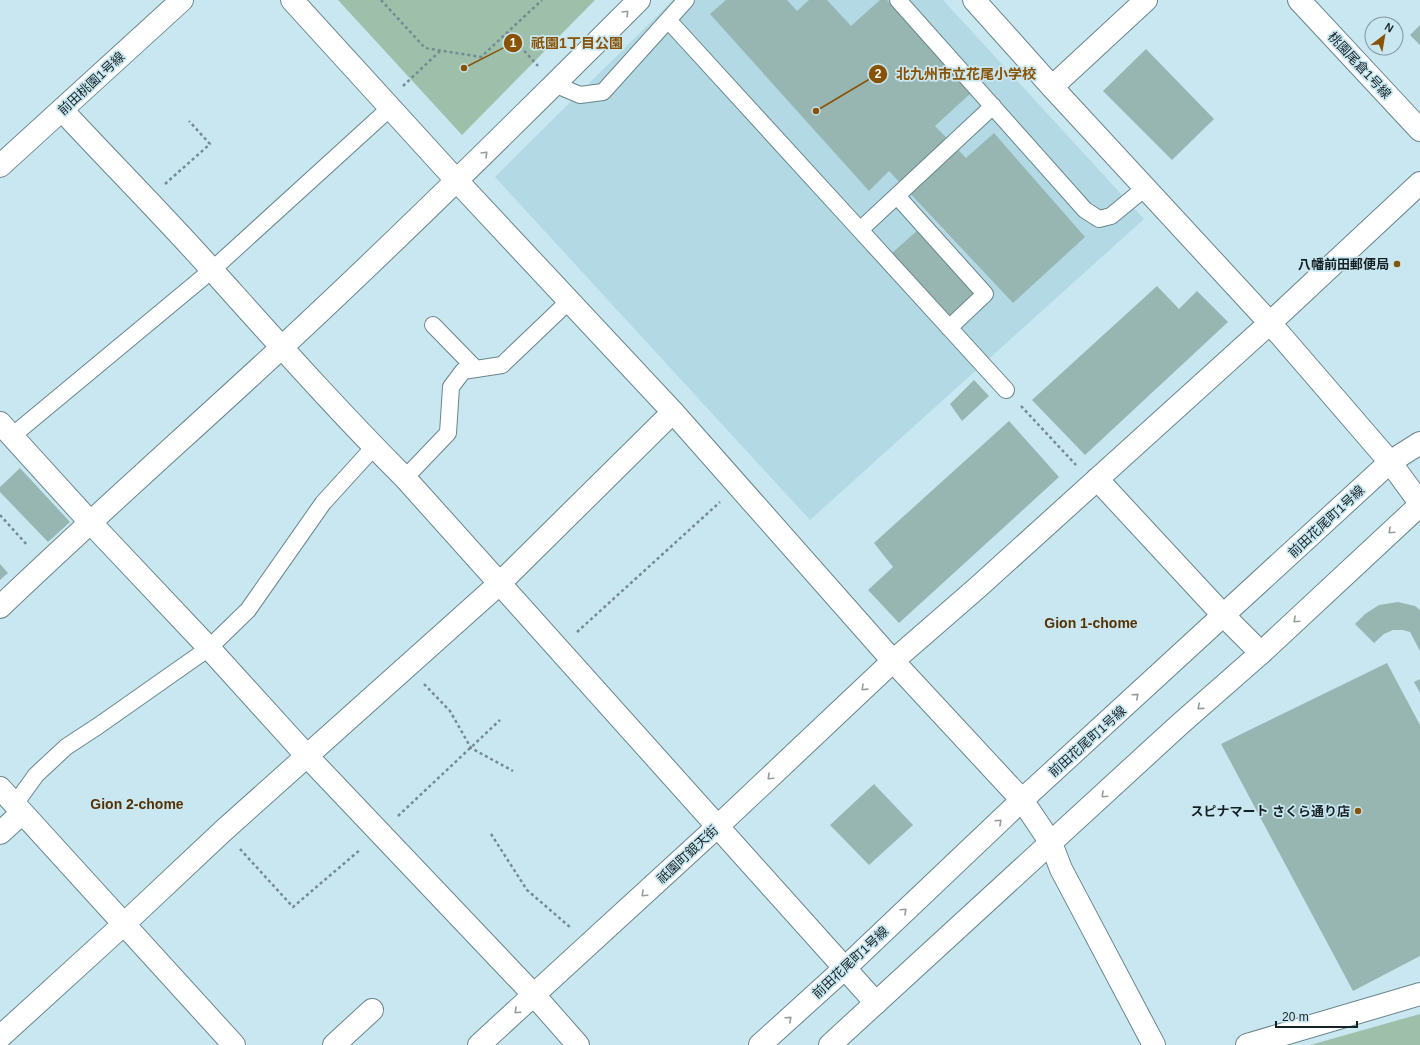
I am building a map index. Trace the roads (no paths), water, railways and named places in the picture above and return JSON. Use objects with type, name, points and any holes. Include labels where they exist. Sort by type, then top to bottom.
[{"type":"street","name":"前田桃園1号線","points":[[0,166],[182,0]]},
{"type":"street","points":[[292,0],[457,181],[674,412],[893,661],[1022,800],[1051,843],[1065,876],[1154,1045]]},
{"type":"street","points":[[0,607],[90,522],[281,348],[457,181],[639,0]]},
{"type":"street","points":[[830,1045],[1261,653],[1420,504],[1390,462],[1270,323],[1052,87],[974,0]]},
{"type":"street","points":[[1052,87],[1146,0]]},
{"type":"street","name":"桃園尾倉1号線","points":[[1299,0],[1420,130]]},
{"type":"street","points":[[62,110],[212,270],[281,348],[404,478],[876,1003]]},
{"type":"street","name":"祇園町銀天街","points":[[479,1045],[718,826],[893,661],[977,588],[1270,323],[1420,183]]},
{"type":"street","points":[[0,1037],[223,831],[499,584],[674,412]]},
{"type":"street","points":[[6,430],[90,522],[209,648],[307,756],[534,995],[578,1045]]},
{"type":"street","name":"前田花尾町1号線","points":[[760,1045],[845,968],[1022,800],[1390,462],[1420,443]]},
{"type":"street","points":[[1095,481],[1261,653]]},
{"type":"street","points":[[0,788],[234,1045]]},
{"type":"street","points":[[0,833],[18,808]]},
{"type":"street","points":[[1247,1045],[1420,994]]},
{"type":"street","points":[[334,1045],[372,1010]]},
{"type":"lane","points":[[554,84],[580,95],[603,92],[686,0]]},
{"type":"lane","points":[[898,0],[1085,210],[1099,219],[1111,216],[1145,188]]},
{"type":"lane","points":[[668,20],[1006,390]]},
{"type":"lane","points":[[6,430],[212,270],[388,106]]},
{"type":"lane","points":[[860,230],[993,106]]},
{"type":"lane","points":[[897,196],[985,294],[949,328]]},
{"type":"lane","points":[[404,478],[448,433],[451,387],[463,371],[502,365],[569,301]]},
{"type":"lane","points":[[433,325],[476,369]]},
{"type":"lane","points":[[18,808],[36,774],[66,747],[209,648],[248,610],[323,503],[374,447]]},
{"type":"place","name":"祇園1丁目公園","points":[[464,68]]},
{"type":"place","name":"北九州市立花尾小学校","points":[[816,111]]},
{"type":"place","name":"八幡前田郵便局","points":[[1397,264]]},
{"type":"place","name":"スピナマート さくら通り店","points":[[1358,811]]},
{"type":"district","name":"Gion 1-chome","points":[[1091,623]]},
{"type":"district","name":"Gion 2-chome","points":[[137,804]]}]
